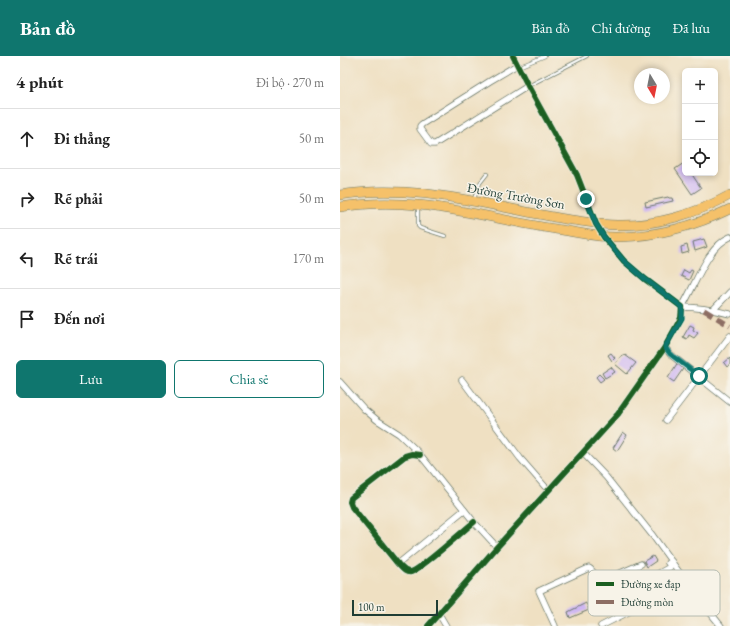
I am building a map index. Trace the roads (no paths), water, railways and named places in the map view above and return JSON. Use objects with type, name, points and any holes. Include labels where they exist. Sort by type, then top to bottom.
[{"type":"highway","name":"Đường Trường Sơn","points":[[340,195],[362,192],[428,194],[473,201],[539,215],[596,224],[618,225],[653,222],[690,213],[714,204],[730,195]]},
{"type":"highway","name":"Đường Trường Sơn","points":[[340,207],[378,203],[418,204],[454,209],[536,227],[618,238],[678,230],[706,220],[730,209]]},
{"type":"street","points":[[513,56],[577,174],[596,224],[604,237],[624,261],[682,307],[713,310],[730,314]]},
{"type":"street","points":[[518,66],[490,81],[422,124],[420,129],[429,142],[431,144],[435,144],[528,86]]},
{"type":"street","points":[[428,626],[497,546],[618,414],[665,347],[682,318],[682,307],[705,262],[725,239],[730,237]]},
{"type":"street","points":[[713,310],[730,292]]},
{"type":"street","points":[[666,420],[730,336]]},
{"type":"street","points":[[665,347],[670,354],[730,402]]},
{"type":"street","points":[[462,380],[520,458],[548,490]]},
{"type":"street","points":[[340,382],[364,409],[377,420],[399,434],[420,455],[474,522],[497,546]]},
{"type":"street","points":[[583,453],[606,477],[678,570]]},
{"type":"street","points":[[420,455],[412,454],[405,456],[351,498],[350,502],[352,508],[404,571],[414,571],[474,522]]},
{"type":"street","points":[[398,564],[464,510]]},
{"type":"street","points":[[665,570],[670,567],[668,563],[672,562]]},
{"type":"street","points":[[627,570],[641,564]]},
{"type":"street","points":[[556,626],[539,591],[589,568],[592,570]]},
{"type":"street","points":[[439,614],[446,626]]},
{"type":"street","points":[[601,626],[621,616]]},
{"type":"street","points":[[713,616],[721,626]]},
{"type":"lane","points":[[518,66],[545,56]]},
{"type":"lane","points":[[528,86],[587,56]]},
{"type":"lane","points":[[473,201],[480,183],[487,174]]},
{"type":"lane","points":[[418,204],[418,226],[445,236]]}]
